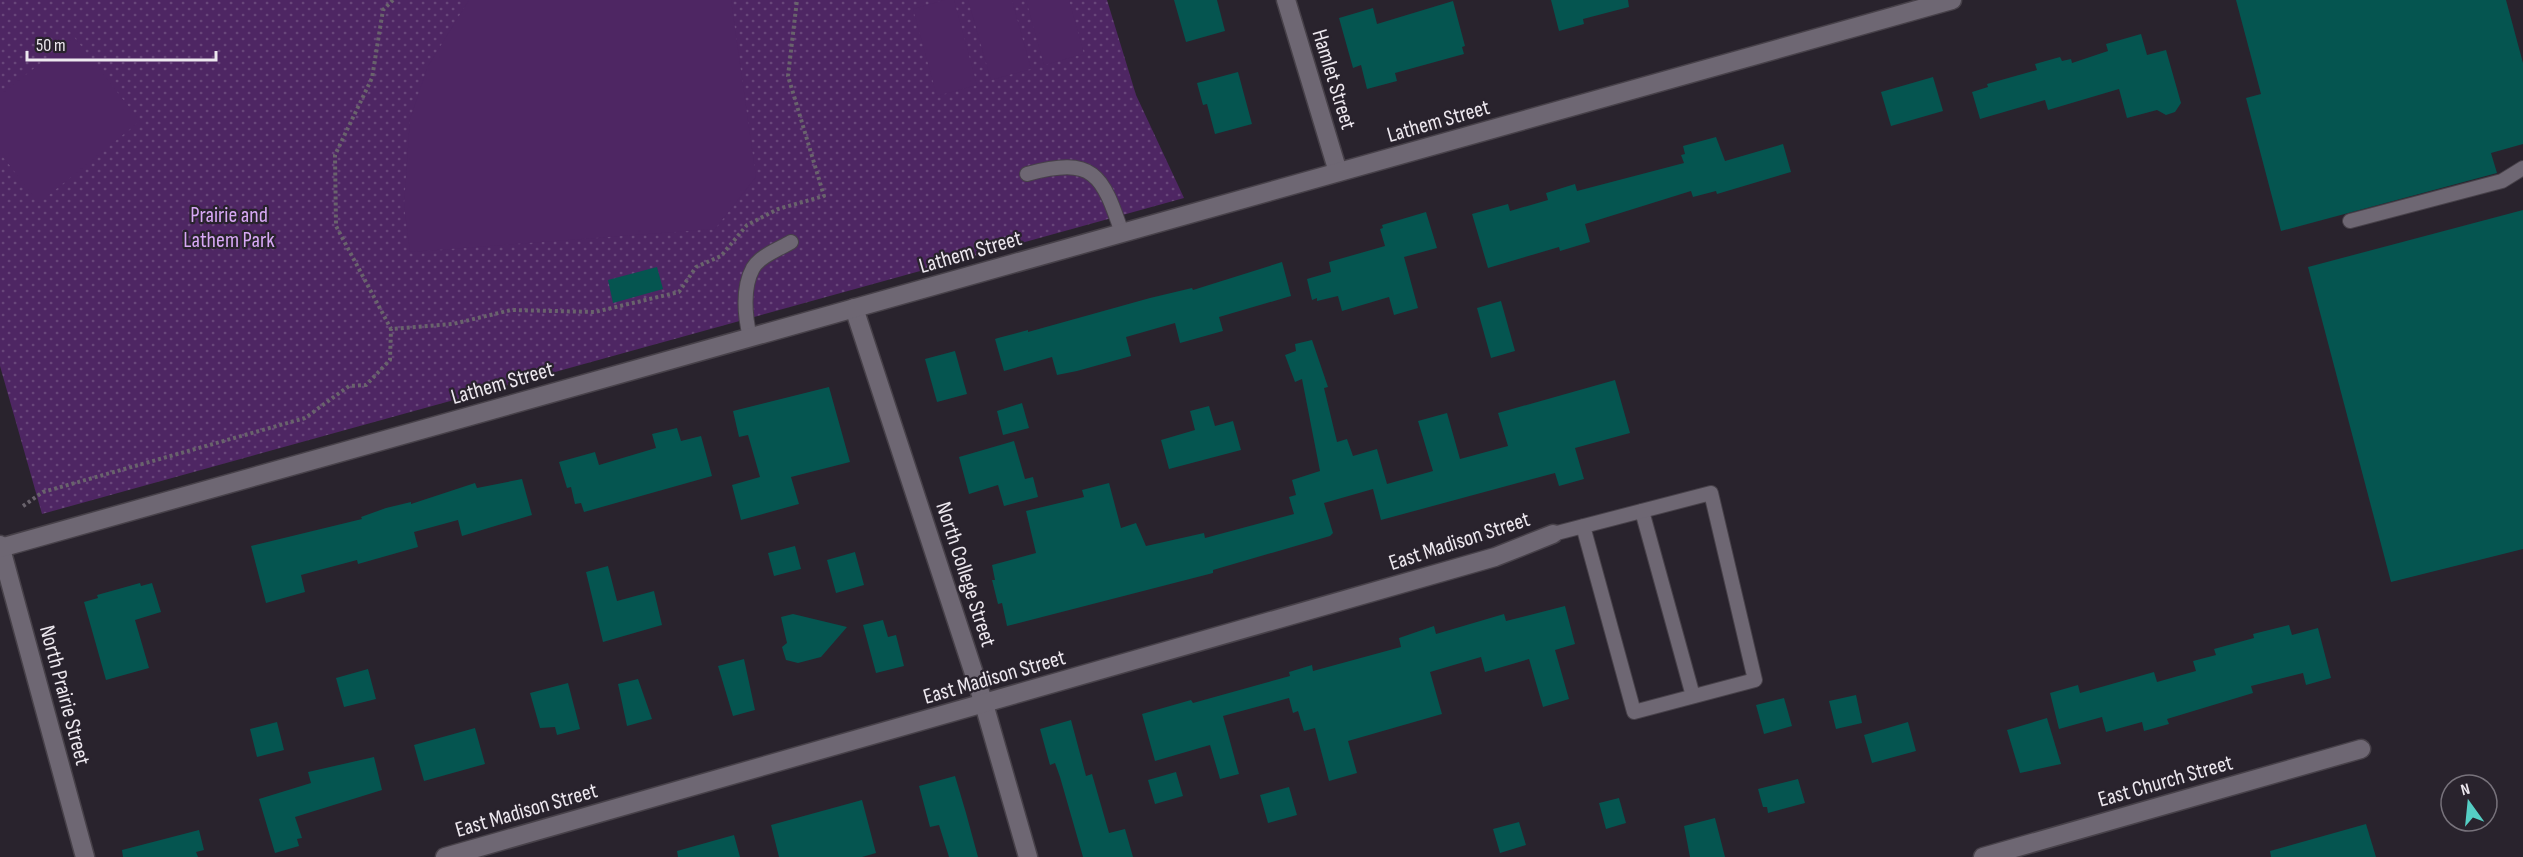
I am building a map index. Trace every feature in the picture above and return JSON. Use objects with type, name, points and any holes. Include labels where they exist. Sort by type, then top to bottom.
[{"type":"street","name":"Hamlet Street","points":[[1286,0],[1338,172]]},
{"type":"street","name":"Lathem Street","points":[[0,547],[1953,0]]},
{"type":"street","name":"North College Street","points":[[854,308],[984,704],[1028,857]]},
{"type":"street","name":"East Madison Street","points":[[446,857],[1495,557],[1553,534]]},
{"type":"street","name":"North Prairie Street","points":[[0,547],[86,857]]},
{"type":"street","name":"East Church Street","points":[[1983,857],[2361,749]]},
{"type":"lane","points":[[1027,174],[1050,168],[1085,169],[1101,182],[1122,233]]},
{"type":"lane","points":[[2350,221],[2502,181],[2523,168]]},
{"type":"lane","points":[[750,337],[744,316],[753,268],[767,255],[791,242]]},
{"type":"lane","points":[[1553,534],[1583,526],[1642,512],[1711,493],[1755,680],[1634,712],[1583,526]]},
{"type":"lane","points":[[1642,512],[1694,696]]},
{"type":"path","points":[[23,506],[43,492],[305,418],[349,386],[366,384],[390,360],[391,329],[336,226],[334,155],[372,78],[383,10],[393,0]]},
{"type":"path","points":[[391,329],[453,324],[511,310],[594,312],[679,292],[696,267],[721,256],[747,225],[778,209],[824,196],[788,76],[797,0]]},
{"type":"green space","name":"Prairie and Lathem Park","points":[[0,0],[1107,0],[1136,95],[1184,198],[42,514],[0,366]]},
{"type":"green space","points":[[469,0],[731,0],[756,177],[715,229],[410,252],[404,205],[410,119],[428,66]]},
{"type":"green space","points":[[945,0],[954,0],[977,85],[937,96],[913,9]]},
{"type":"green space","points":[[968,0],[1012,0],[1031,69],[991,80]]},
{"type":"green space","points":[[1026,0],[1069,0],[1084,54],[1044,65]]},
{"type":"green space","points":[[74,37],[140,121],[39,203],[0,153],[0,95]]},
{"type":"building","points":[[1174,0],[1217,0],[1225,31],[1186,42]]},
{"type":"building","points":[[1551,0],[1628,0],[1629,7],[1583,19],[1584,24],[1559,31]]},
{"type":"building","points":[[2236,0],[2506,0],[2523,63],[2523,144],[2491,153],[2497,173],[2281,231],[2246,98],[2261,94]]},
{"type":"building","points":[[1453,1],[1465,46],[1462,47],[1464,54],[1395,73],[1397,81],[1367,89],[1361,65],[1353,68],[1339,18],[1373,8],[1377,24]]},
{"type":"building","points":[[2141,34],[2147,55],[2166,50],[2181,103],[2175,112],[2166,115],[2157,110],[2127,118],[2119,89],[2048,110],[2045,100],[1980,119],[1972,92],[1988,87],[1987,84],[2037,70],[2035,64],[2060,57],[2062,61],[2071,59],[2072,63],[2108,51],[2106,44]]},
{"type":"building","points":[[1238,72],[1252,124],[1215,134],[1207,104],[1203,105],[1197,83]]},
{"type":"building","points":[[1933,77],[1943,111],[1891,126],[1881,92]]},
{"type":"building","points":[[1716,137],[1725,161],[1783,144],[1791,172],[1717,194],[1716,191],[1693,197],[1691,191],[1585,224],[1590,242],[1560,251],[1559,247],[1488,268],[1472,214],[1508,204],[1510,211],[1548,200],[1546,193],[1575,184],[1577,191],[1684,163],[1681,155],[1685,154],[1683,146]]},
{"type":"building","points":[[2523,210],[2523,549],[2391,582],[2308,267]]},
{"type":"building","points":[[1426,212],[1437,248],[1404,257],[1418,308],[1394,315],[1389,297],[1342,311],[1338,296],[1312,300],[1307,279],[1331,272],[1329,262],[1385,246],[1380,229],[1383,228],[1382,225]]},
{"type":"building","points":[[1282,262],[1291,296],[1219,317],[1223,331],[1180,343],[1175,323],[1126,337],[1131,356],[1057,375],[1052,357],[1004,371],[995,339],[1150,298],[1192,288],[1193,290]]},
{"type":"building","points":[[657,267],[663,289],[613,303],[608,280]]},
{"type":"building","points":[[1501,301],[1515,351],[1491,358],[1477,308]]},
{"type":"building","points":[[1312,340],[1328,387],[1324,388],[1337,442],[1347,439],[1353,456],[1377,449],[1387,484],[1433,471],[1418,421],[1447,413],[1460,459],[1508,446],[1498,413],[1615,380],[1630,433],[1575,448],[1584,479],[1559,486],[1555,473],[1381,520],[1373,489],[1324,503],[1333,533],[1330,536],[1213,570],[1213,573],[1007,626],[1002,603],[998,604],[992,580],[995,580],[992,565],[1036,553],[1026,511],[1084,497],[1082,490],[1109,483],[1121,528],[1136,523],[1146,546],[1204,533],[1205,538],[1294,514],[1289,497],[1296,495],[1292,480],[1320,471],[1302,379],[1295,382],[1285,355],[1296,351],[1295,344]]},
{"type":"building","points":[[955,351],[967,394],[937,402],[925,359]]},
{"type":"building","points":[[829,387],[850,462],[791,477],[799,504],[741,520],[732,485],[760,477],[748,435],[739,437],[733,411]]},
{"type":"building","points":[[1022,403],[1029,428],[1003,435],[997,411]]},
{"type":"building","points":[[1209,406],[1215,426],[1233,421],[1241,450],[1169,469],[1161,440],[1195,430],[1190,411]]},
{"type":"building","points":[[677,428],[681,441],[701,436],[712,476],[584,512],[581,503],[575,504],[571,487],[567,488],[559,462],[595,452],[599,465],[656,448],[652,434]]},
{"type":"building","points":[[1014,441],[1025,479],[1033,477],[1038,497],[1004,506],[998,485],[969,494],[959,457]]},
{"type":"building","points":[[522,479],[532,515],[462,536],[458,520],[414,532],[418,547],[358,564],[357,560],[301,575],[305,592],[266,603],[251,546],[362,519],[361,517],[386,508],[411,502],[411,504],[475,483],[477,488]]},
{"type":"building","points":[[795,546],[801,569],[774,576],[768,553]]},
{"type":"building","points":[[855,552],[864,585],[836,593],[827,560]]},
{"type":"building","points":[[608,566],[617,601],[654,591],[662,625],[603,642],[586,572]]},
{"type":"building","points":[[140,583],[141,586],[152,583],[161,612],[135,620],[149,668],[106,680],[84,602],[98,598],[97,595]]},
{"type":"building","points":[[1565,606],[1575,644],[1555,650],[1569,699],[1543,707],[1529,659],[1485,672],[1481,657],[1430,672],[1442,714],[1348,741],[1357,773],[1329,781],[1315,728],[1304,731],[1298,711],[1293,713],[1289,698],[1223,716],[1239,774],[1220,779],[1210,745],[1155,761],[1142,714],[1191,700],[1193,703],[1290,676],[1289,672],[1312,665],[1313,671],[1401,647],[1399,638],[1434,626],[1436,634],[1504,614],[1506,621]]},
{"type":"building","points":[[793,614],[847,627],[821,657],[798,663],[786,660],[782,647],[787,643],[781,617]]},
{"type":"building","points":[[883,620],[888,637],[896,635],[904,666],[876,673],[863,625]]},
{"type":"building","points":[[2289,625],[2292,635],[2318,628],[2331,678],[2306,685],[2303,673],[2251,686],[2253,693],[2167,719],[2169,724],[2144,731],[2142,722],[2106,732],[2102,717],[2059,729],[2050,693],[2078,685],[2080,693],[2154,672],[2157,682],[2196,671],[2193,661],[2216,655],[2214,649],[2254,638],[2253,634]]},
{"type":"building","points":[[744,659],[755,710],[733,716],[718,666]]},
{"type":"building","points":[[368,669],[376,699],[344,707],[336,678]]},
{"type":"building","points":[[638,679],[652,719],[627,726],[618,684]]},
{"type":"building","points":[[568,683],[580,729],[557,735],[555,727],[540,728],[530,693]]},
{"type":"building","points":[[1856,695],[1862,723],[1836,729],[1829,701]]},
{"type":"building","points":[[1784,698],[1792,726],[1764,734],[1756,705]]},
{"type":"building","points":[[2047,718],[2061,764],[2020,773],[2007,730]]},
{"type":"building","points":[[1071,720],[1086,776],[1092,774],[1109,833],[1125,829],[1133,857],[1083,857],[1060,777],[1055,763],[1050,765],[1040,729]]},
{"type":"building","points":[[277,722],[284,750],[257,757],[250,729]]},
{"type":"building","points":[[1908,722],[1916,751],[1872,763],[1864,735]]},
{"type":"building","points":[[475,728],[485,764],[424,781],[414,745]]},
{"type":"building","points":[[374,757],[382,790],[295,817],[302,838],[297,839],[299,846],[275,853],[259,799],[311,783],[308,772]]},
{"type":"building","points":[[1176,772],[1183,796],[1155,804],[1148,780]]},
{"type":"building","points":[[955,776],[978,857],[949,857],[939,825],[930,827],[919,786]]},
{"type":"building","points":[[1798,779],[1805,803],[1768,813],[1767,807],[1763,807],[1758,789]]},
{"type":"building","points":[[1289,787],[1297,815],[1268,823],[1260,795]]},
{"type":"building","points":[[1619,798],[1626,823],[1606,829],[1599,803]]},
{"type":"building","points":[[862,800],[876,853],[862,857],[779,857],[771,825]]},
{"type":"building","points":[[1715,818],[1725,857],[1690,857],[1684,826]]},
{"type":"building","points":[[1519,822],[1526,845],[1500,853],[1493,829]]},
{"type":"building","points":[[2366,824],[2376,857],[2271,857],[2270,851]]},
{"type":"building","points":[[199,830],[204,850],[196,852],[198,857],[123,857],[122,850]]},
{"type":"building","points":[[734,835],[740,857],[678,857],[677,851]]}]
